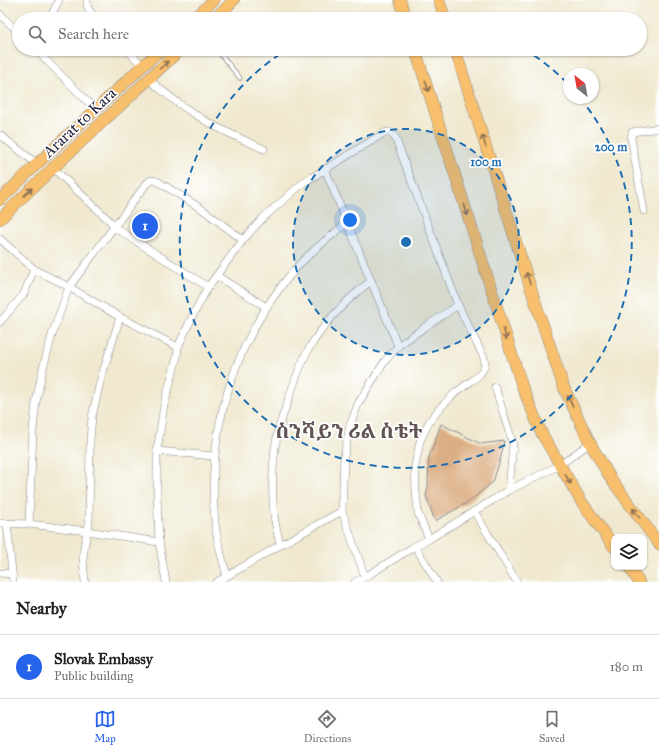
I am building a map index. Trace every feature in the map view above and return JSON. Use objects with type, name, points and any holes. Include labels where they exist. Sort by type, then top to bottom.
[{"type":"main road","points":[[201,12],[214,0]]},
{"type":"main road","points":[[221,12],[234,0]]},
{"type":"main road","points":[[400,0],[404,12]]},
{"type":"main road","points":[[439,0],[443,12]]},
{"type":"main road","name":"Ararat to Kara","points":[[0,200],[154,56]]},
{"type":"main road","name":"Ararat to Kara","points":[[0,219],[174,56]]},
{"type":"main road","points":[[417,56],[522,386],[541,432],[581,501],[611,543]]},
{"type":"main road","points":[[457,56],[553,358],[564,388],[590,443],[612,479],[659,544]]},
{"type":"main road","points":[[121,87],[131,96]]},
{"type":"main road","points":[[631,570],[639,582]]},
{"type":"street","points":[[53,12],[59,0]]},
{"type":"street","points":[[79,0],[87,3]]},
{"type":"street","points":[[0,14],[12,26]]},
{"type":"street","points":[[42,56],[96,110]]},
{"type":"street","points":[[133,56],[143,66]]},
{"type":"street","points":[[148,79],[189,111],[210,124],[264,149]]},
{"type":"street","points":[[644,211],[631,134],[636,130],[659,128]]},
{"type":"street","points":[[166,582],[159,542],[157,451],[164,405],[177,357],[178,347],[193,315],[208,287],[243,240],[263,218],[303,183],[384,133],[389,132],[395,137],[458,305],[484,358],[485,366],[474,380],[456,392],[440,408],[429,422],[420,442],[415,466],[418,513],[429,539]]},
{"type":"street","points":[[0,135],[37,164]]},
{"type":"street","points":[[53,168],[111,222],[114,227],[208,287]]},
{"type":"street","points":[[325,169],[398,346]]},
{"type":"street","points":[[29,524],[33,430],[36,402],[43,368],[53,332],[69,287],[147,183],[151,180],[157,181],[202,209],[243,240]]},
{"type":"street","points":[[227,576],[215,523],[214,456],[223,408],[233,375],[246,343],[282,284],[322,243],[347,223]]},
{"type":"street","points":[[0,239],[34,269],[69,287],[120,317],[178,347]]},
{"type":"street","points":[[0,322],[24,294],[34,269]]},
{"type":"street","points":[[217,276],[266,308]]},
{"type":"street","points":[[280,545],[274,516],[273,498],[275,447],[294,381],[307,352],[318,334],[345,302],[371,281]]},
{"type":"street","points":[[365,577],[342,511],[344,456],[350,425],[359,402],[374,377],[398,346],[458,305]]},
{"type":"street","points":[[84,582],[83,558],[89,524],[90,440],[92,417],[100,382],[120,317]]},
{"type":"street","points":[[495,387],[513,444],[509,490]]},
{"type":"street","points":[[355,582],[509,490],[560,465],[590,443]]},
{"type":"street","points":[[157,451],[214,456]]},
{"type":"street","points":[[217,582],[342,511]]},
{"type":"street","points":[[474,511],[517,582]]},
{"type":"street","points":[[13,582],[3,523],[29,524],[87,531],[159,542]]},
{"type":"street","points":[[415,546],[437,582]]},
{"type":"street","points":[[0,572],[12,574]]},
{"type":"lane","points":[[222,56],[240,78]]},
{"type":"building","points":[[441,424],[481,444],[504,441],[501,457],[493,482],[470,501],[435,521],[426,496],[428,487],[429,457]]},
{"type":"place","name":"Slovak Embassy","points":[[145,226]]},
{"type":"district","name":"ስንሻይን ሪል ስቴት","points":[[349,431]]}]
